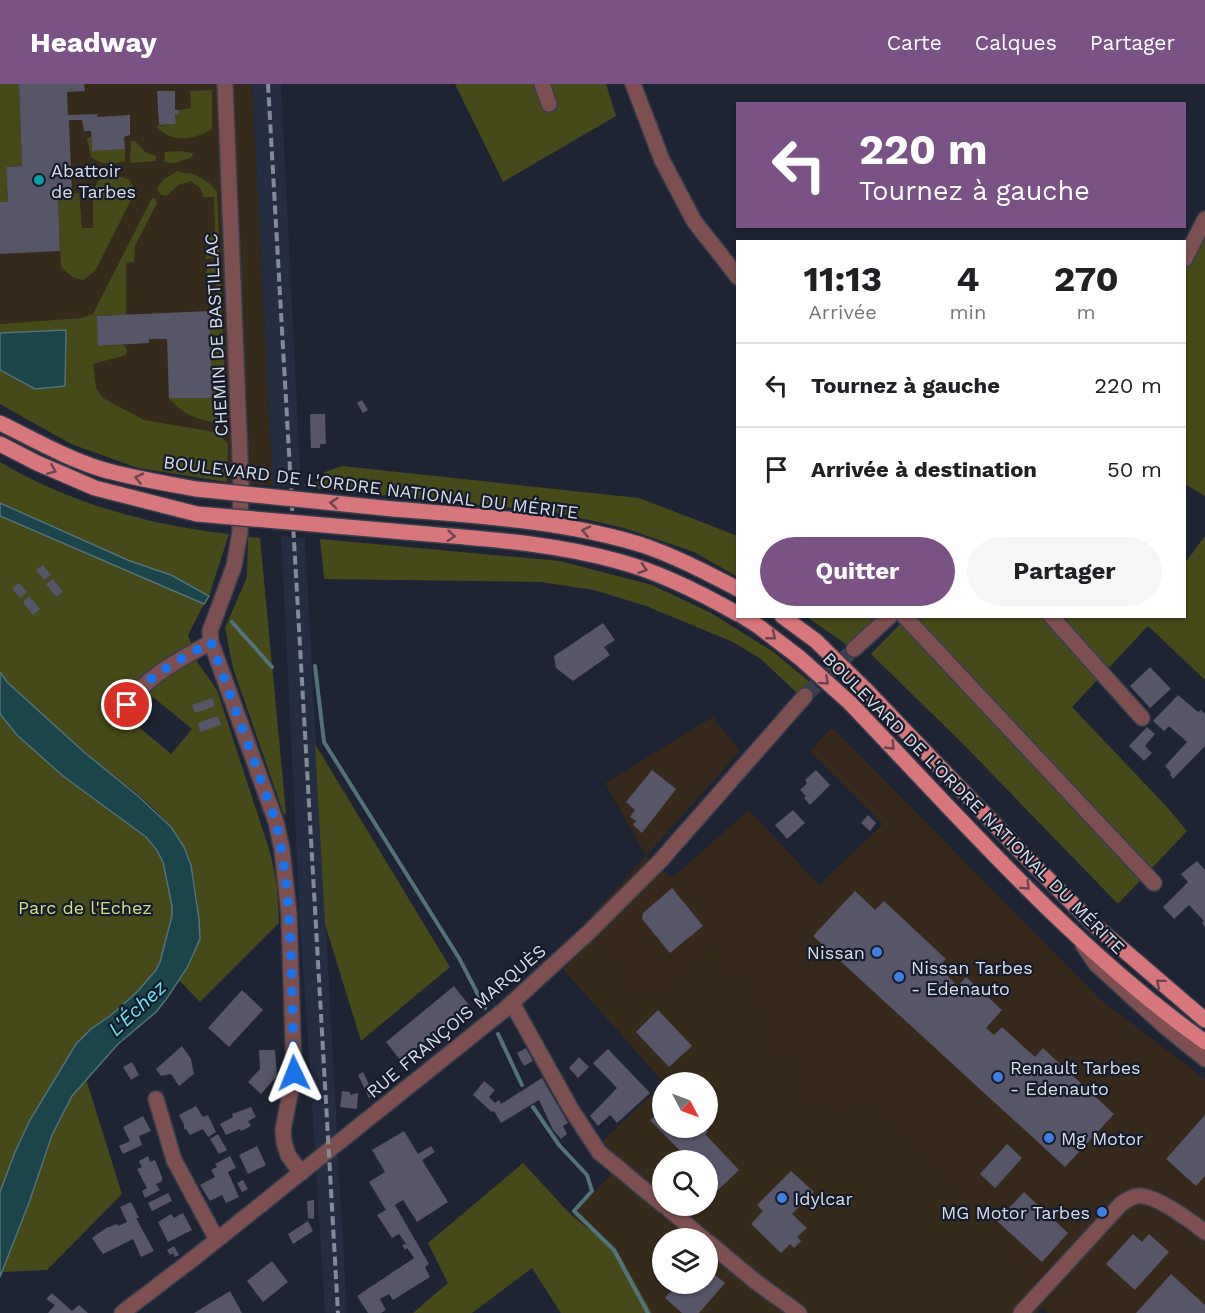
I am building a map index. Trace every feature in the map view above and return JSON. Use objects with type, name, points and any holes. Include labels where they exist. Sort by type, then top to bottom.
[{"type":"main road","name":"BOULEVARD DE L'ORDRE NATIONAL DU MÉRITE","points":[[0,423],[49,448],[100,468],[147,480],[196,489],[514,519],[567,527],[660,552],[736,588]]},
{"type":"main road","name":"BOULEVARD DE L'ORDRE NATIONAL DU MÉRITE","points":[[0,444],[37,464],[95,488],[197,514],[508,541],[576,551],[622,562],[668,578],[736,613]]},
{"type":"main road","name":"BOULEVARD DE L'ORDRE NATIONAL DU MÉRITE","points":[[745,618],[800,658],[850,703],[1008,868],[1076,935],[1175,1021],[1205,1042]]},
{"type":"main road","name":"BOULEVARD DE L'ORDRE NATIONAL DU MÉRITE","points":[[785,618],[816,641],[865,689],[1091,922],[1205,1020]]},
{"type":"street","name":"CHEMIN DE BASTILLAC","points":[[225,84],[242,483],[240,532],[234,566],[210,631],[211,642],[276,822],[282,850],[289,914],[294,1073],[283,1130],[288,1155],[301,1173]]},
{"type":"street","points":[[542,84],[549,104]]},
{"type":"street","points":[[633,84],[662,160],[694,221],[736,274]]},
{"type":"street","points":[[1186,257],[1205,219]]},
{"type":"street","points":[[854,649],[888,618]]},
{"type":"street","points":[[906,618],[1154,883]]},
{"type":"street","points":[[1054,618],[1142,718]]},
{"type":"street","points":[[127,705],[146,682],[211,642]]},
{"type":"street","name":"RUE FRANÇOIS MARQUÈS","points":[[122,1313],[217,1240],[512,1003],[588,933],[661,860],[805,696]]},
{"type":"street","points":[[1076,935],[1096,964],[1163,1025],[1205,1059]]},
{"type":"street","points":[[512,1003],[571,1108],[599,1152],[652,1195]]},
{"type":"street","points":[[156,1099],[174,1160],[217,1240]]},
{"type":"street","points":[[1020,1313],[1121,1204],[1134,1196],[1141,1195],[1154,1199],[1205,1232]]},
{"type":"street","points":[[677,1216],[691,1228]]},
{"type":"street","points":[[718,1250],[799,1313]]},
{"type":"shaded area","points":[[0,84],[252,84],[273,486],[215,481],[93,421],[81,318],[0,324]]},
{"type":"shaded area","points":[[252,84],[281,84],[301,487],[273,486]]},
{"type":"shaded area","points":[[281,536],[305,538],[337,1132],[315,1150],[300,919]]},
{"type":"shaded area","points":[[713,717],[740,751],[646,856],[605,783]]},
{"type":"shaded area","points":[[832,727],[1102,1001],[1205,1079],[1205,1313],[1048,1313],[1042,1308],[1041,1277],[865,1097],[827,1123],[714,943],[648,998],[584,924],[646,856],[672,878],[749,810],[819,885],[883,824],[810,751]]},
{"type":"shaded area","points":[[595,938],[648,998],[714,943],[827,1123],[865,1097],[1041,1277],[1042,1308],[1038,1313],[652,1313],[617,1251],[572,1216],[623,1161],[602,1142],[652,1094],[652,1138],[718,1138],[718,1072],[654,1072],[563,969]]},
{"type":"shaded area","points":[[338,1154],[347,1313],[325,1313],[316,1170]]},
{"type":"green space","points":[[0,84],[19,84],[22,166],[6,167],[8,202],[0,202]]},
{"type":"green space","points":[[455,84],[606,84],[616,116],[503,182]]},
{"type":"green space","points":[[212,90],[212,129],[190,138],[176,138],[162,132],[156,126],[176,124],[175,114],[179,114],[179,110],[191,108],[190,91]]},
{"type":"green space","points":[[91,137],[92,151],[125,149],[125,161],[108,164],[91,157],[87,138]]},
{"type":"green space","points":[[131,141],[135,141],[145,152],[156,156],[156,161],[130,163]]},
{"type":"green space","points":[[165,152],[193,153],[192,157],[176,163],[164,162]]},
{"type":"green space","points":[[178,171],[199,177],[217,192],[226,411],[212,422],[188,414],[169,398],[212,398],[210,311],[217,301],[215,275],[206,275],[207,269],[215,267],[217,258],[206,259],[206,253],[215,253],[216,244],[206,244],[205,236],[215,234],[214,197],[204,197],[200,188],[191,181],[178,185],[166,196],[160,194],[157,188],[164,179]]},
{"type":"green space","points":[[122,177],[130,180],[135,192],[95,271],[83,280],[74,278],[61,267],[58,195],[79,193],[82,228],[93,228],[93,200],[96,186],[103,178]]},
{"type":"green space","points":[[152,198],[156,199],[157,203],[135,246],[134,262],[126,263],[126,315],[97,316],[99,346],[124,345],[127,350],[126,355],[93,364],[96,388],[103,398],[144,420],[214,432],[228,443],[227,482],[138,468],[71,444],[0,404],[0,370],[35,389],[65,330],[0,333],[0,324],[81,318],[93,314]]},
{"type":"green space","points":[[1194,224],[1205,231],[1205,496],[1186,485],[1186,240]]},
{"type":"green space","points":[[0,462],[54,489],[110,510],[169,525],[229,534],[209,596],[171,575],[130,561],[0,503]]},
{"type":"green space","points":[[342,466],[639,498],[736,535],[736,576],[694,552],[624,528],[553,512],[312,488],[325,472]]},
{"type":"green space","points":[[0,516],[204,604],[188,635],[198,663],[217,690],[270,852],[277,884],[279,923],[200,1002],[179,980],[198,942],[199,923],[191,865],[175,832],[139,795],[65,735],[7,682],[0,672]],"holes":[[[153,697],[192,729],[171,754],[133,722]]]},
{"type":"green space","points":[[1205,536],[1205,680],[1148,626],[1072,707],[1187,831],[1118,904],[964,745],[871,654],[906,618],[1186,618],[1186,562]]},
{"type":"green space","points":[[248,537],[260,538],[286,813],[284,815],[233,668],[225,628],[247,577]]},
{"type":"green space","points":[[320,539],[560,561],[652,585],[711,613],[772,651],[810,682],[797,693],[761,659],[733,642],[646,606],[594,590],[540,582],[324,579]]},
{"type":"green space","points":[[808,618],[878,618],[847,645]]},
{"type":"green space","name":"Parc de l'Echez","points":[[0,714],[17,735],[63,776],[146,837],[163,862],[172,916],[156,970],[137,992],[101,1022],[30,1120],[0,1192]]},
{"type":"green space","points":[[315,744],[450,967],[361,1041],[325,924]]},
{"type":"green space","points":[[86,1079],[122,1194],[47,1270],[2,1272],[52,1135],[72,1096]]},
{"type":"green space","points":[[523,1163],[572,1216],[617,1251],[652,1313],[561,1313],[532,1268],[472,1313],[413,1313],[448,1283],[428,1243]]},
{"type":"water","points":[[66,330],[65,386],[35,389],[0,370],[0,333]]},
{"type":"water","points":[[0,503],[130,561],[171,575],[209,596],[204,604],[0,516]]},
{"type":"water","name":"L'Échez","points":[[0,672],[7,682],[84,752],[138,796],[171,827],[184,847],[191,865],[200,939],[187,968],[156,1012],[118,1044],[72,1096],[52,1135],[0,1277],[0,1192],[15,1152],[30,1120],[76,1044],[137,992],[156,970],[172,916],[172,906],[163,862],[146,837],[63,776],[17,735],[0,714]]},
{"type":"building","name":"Abattoir de Tarbes","points":[[19,84],[84,84],[85,91],[67,92],[68,115],[98,114],[97,117],[130,115],[130,135],[124,137],[125,149],[92,151],[91,131],[84,131],[82,120],[69,120],[72,194],[58,195],[60,251],[0,254],[0,202],[8,202],[6,167],[22,166]]},
{"type":"building","points":[[157,91],[175,91],[175,110],[179,110],[179,114],[175,114],[176,124],[159,125]]},
{"type":"building","points":[[210,311],[212,398],[169,398],[167,339],[149,339],[149,343],[98,346],[97,316]]},
{"type":"building","points":[[362,400],[368,410],[363,413],[357,403]]},
{"type":"building","points":[[310,414],[325,414],[326,444],[320,444],[320,448],[311,448]]},
{"type":"building","points":[[43,565],[51,575],[44,580],[36,570]]},
{"type":"building","points":[[53,579],[63,592],[56,597],[46,584]]},
{"type":"building","points":[[19,583],[27,592],[20,598],[12,588]]},
{"type":"building","points":[[29,596],[40,609],[33,615],[23,602]]},
{"type":"building","points":[[603,623],[615,640],[604,647],[610,655],[573,681],[556,668],[554,656]]},
{"type":"building","points":[[1150,667],[1171,689],[1150,708],[1130,686]]},
{"type":"building","points":[[1178,695],[1198,712],[1201,710],[1205,714],[1205,746],[1173,779],[1165,766],[1187,742],[1169,726],[1164,731],[1153,721]]},
{"type":"building","points":[[212,698],[215,706],[195,713],[192,705]]},
{"type":"building","points":[[218,716],[221,725],[200,732],[198,723]]},
{"type":"building","points":[[1147,727],[1155,734],[1145,746],[1152,753],[1144,761],[1129,746]]},
{"type":"building","points":[[652,770],[676,789],[642,833],[633,825],[636,821],[630,817],[635,810],[626,802]]},
{"type":"building","points":[[816,770],[830,785],[810,805],[800,790],[807,783],[805,780]]},
{"type":"building","points":[[793,810],[805,823],[787,839],[775,825]]},
{"type":"building","points":[[868,815],[876,823],[870,831],[861,823]]},
{"type":"building","points":[[1197,861],[1205,870],[1205,927],[1202,923],[1204,921],[1189,905],[1174,919],[1163,907],[1188,882],[1181,874]]},
{"type":"building","points":[[672,888],[703,926],[670,953],[642,919],[643,913]]},
{"type":"building","points":[[855,891],[875,910],[884,901],[946,959],[938,967],[958,986],[966,977],[1002,1010],[986,1028],[994,1035],[1002,1027],[1035,1057],[1043,1048],[1114,1114],[1065,1167],[813,936]]},
{"type":"building","points":[[454,986],[469,1005],[401,1061],[386,1042]]},
{"type":"building","points":[[242,990],[263,1010],[229,1047],[208,1028]]},
{"type":"building","points":[[658,1010],[692,1046],[669,1067],[636,1032]]},
{"type":"building","points":[[182,1046],[191,1059],[194,1074],[179,1086],[171,1074],[161,1076],[156,1069]]},
{"type":"building","points":[[526,1048],[533,1061],[524,1066],[517,1053]]},
{"type":"building","points":[[608,1049],[650,1093],[617,1123],[610,1115],[598,1126],[590,1116],[617,1088],[593,1063]]},
{"type":"building","points":[[259,1050],[275,1050],[277,1076],[261,1094],[248,1082],[260,1069]]},
{"type":"building","points":[[579,1057],[589,1067],[578,1078],[569,1068]]},
{"type":"building","points":[[132,1062],[139,1075],[131,1080],[123,1067]]},
{"type":"building","points":[[363,1072],[374,1095],[369,1098],[358,1075]]},
{"type":"building","points":[[542,1078],[568,1123],[563,1126],[567,1134],[561,1139],[553,1130],[539,1100],[501,1123],[494,1111],[492,1112],[473,1095],[484,1081],[495,1090],[489,1097],[495,1103],[499,1100],[501,1104]]},
{"type":"building","points":[[342,1091],[350,1092],[350,1095],[358,1093],[357,1109],[340,1107]]},
{"type":"building","points":[[196,1106],[203,1117],[208,1115],[216,1132],[208,1137],[203,1129],[190,1135],[184,1129],[179,1115]]},
{"type":"building","points":[[251,1107],[256,1117],[248,1121],[251,1126],[226,1135],[220,1124],[233,1117],[232,1114]]},
{"type":"building","points":[[1205,1115],[1205,1176],[1196,1186],[1166,1159]]},
{"type":"building","points":[[143,1116],[151,1131],[139,1136],[142,1145],[123,1154],[119,1146],[130,1141],[123,1127]]},
{"type":"building","points":[[404,1131],[418,1154],[431,1146],[435,1152],[422,1160],[448,1202],[417,1222],[403,1200],[395,1205],[429,1264],[425,1267],[430,1277],[393,1300],[389,1294],[380,1299],[386,1310],[381,1313],[368,1313],[357,1296],[414,1258],[407,1248],[405,1250],[402,1245],[406,1244],[399,1234],[392,1238],[377,1215],[386,1210],[369,1182],[385,1172],[372,1150]]},
{"type":"building","points":[[218,1134],[227,1150],[219,1154],[210,1139]]},
{"type":"building","points":[[668,1138],[709,1138],[739,1170],[718,1190],[718,1150],[679,1150]]},
{"type":"building","points":[[1007,1144],[1022,1158],[995,1188],[980,1174]]},
{"type":"building","points":[[257,1146],[266,1165],[248,1174],[239,1155]]},
{"type":"building","points":[[148,1156],[150,1162],[155,1160],[162,1181],[156,1184],[160,1190],[145,1198],[142,1191],[147,1188],[137,1169],[142,1167],[139,1161]]},
{"type":"building","points":[[230,1156],[236,1168],[228,1172],[239,1197],[226,1203],[222,1195],[210,1201],[200,1185],[215,1177],[211,1170],[217,1167],[215,1164]]},
{"type":"building","points":[[791,1171],[814,1192],[792,1214],[807,1228],[797,1237],[801,1241],[794,1248],[790,1244],[781,1253],[751,1224],[763,1211],[757,1205]]},
{"type":"building","points":[[243,1180],[248,1189],[242,1192],[237,1183]]},
{"type":"building","points":[[1024,1192],[1068,1233],[1042,1262],[997,1221]]},
{"type":"building","points":[[168,1193],[172,1201],[152,1211],[148,1203]]},
{"type":"building","points":[[314,1200],[314,1219],[308,1218],[307,1201]]},
{"type":"building","points":[[131,1202],[139,1218],[136,1218],[154,1251],[141,1257],[133,1239],[103,1254],[92,1238],[106,1228],[127,1222],[120,1207]]},
{"type":"building","points":[[183,1213],[192,1230],[168,1242],[158,1222],[171,1214],[174,1218]]},
{"type":"building","points":[[308,1221],[313,1231],[293,1244],[288,1234]]},
{"type":"building","points":[[1133,1234],[1142,1242],[1149,1234],[1169,1252],[1135,1290],[1106,1264]]},
{"type":"building","points":[[174,1246],[179,1255],[175,1257],[167,1250]]},
{"type":"building","points":[[272,1261],[288,1282],[263,1302],[247,1281]]},
{"type":"building","points":[[1171,1274],[1205,1305],[1205,1313],[1136,1313]]},
{"type":"building","points":[[718,1277],[725,1283],[718,1291]]},
{"type":"building","points":[[230,1291],[242,1313],[194,1313]]},
{"type":"building","points":[[52,1293],[72,1311],[79,1305],[88,1313],[48,1313],[55,1305],[46,1299]]},
{"type":"building","points":[[668,1294],[715,1294],[699,1313],[682,1313],[665,1298]]},
{"type":"waterway","points":[[232,622],[272,667]]},
{"type":"waterway","points":[[315,666],[324,742],[459,958],[485,1008]]},
{"type":"waterway","points":[[498,1034],[522,1085]]},
{"type":"waterway","points":[[533,1107],[559,1145],[587,1175],[592,1191],[574,1211],[614,1250],[648,1313]]},
{"type":"tunnel","points":[[805,696],[854,649]]},
{"type":"railway","points":[[268,84],[338,1313]]},
{"type":"place","name":"Abattoir de Tarbes","points":[[39,180]]},
{"type":"place","name":"Nissan","points":[[877,952]]},
{"type":"place","name":"Nissan Tarbes - Edenauto","points":[[899,977]]},
{"type":"place","name":"Renault Tarbes - Edenauto","points":[[998,1077]]},
{"type":"place","name":"Mg Motor","points":[[1049,1138]]},
{"type":"place","name":"Idylcar","points":[[782,1198]]},
{"type":"place","name":"MG Motor Tarbes","points":[[1102,1212]]},
{"type":"route","points":[[127,705],[146,682],[211,642],[276,822],[282,850],[289,914],[294,1073]]}]
